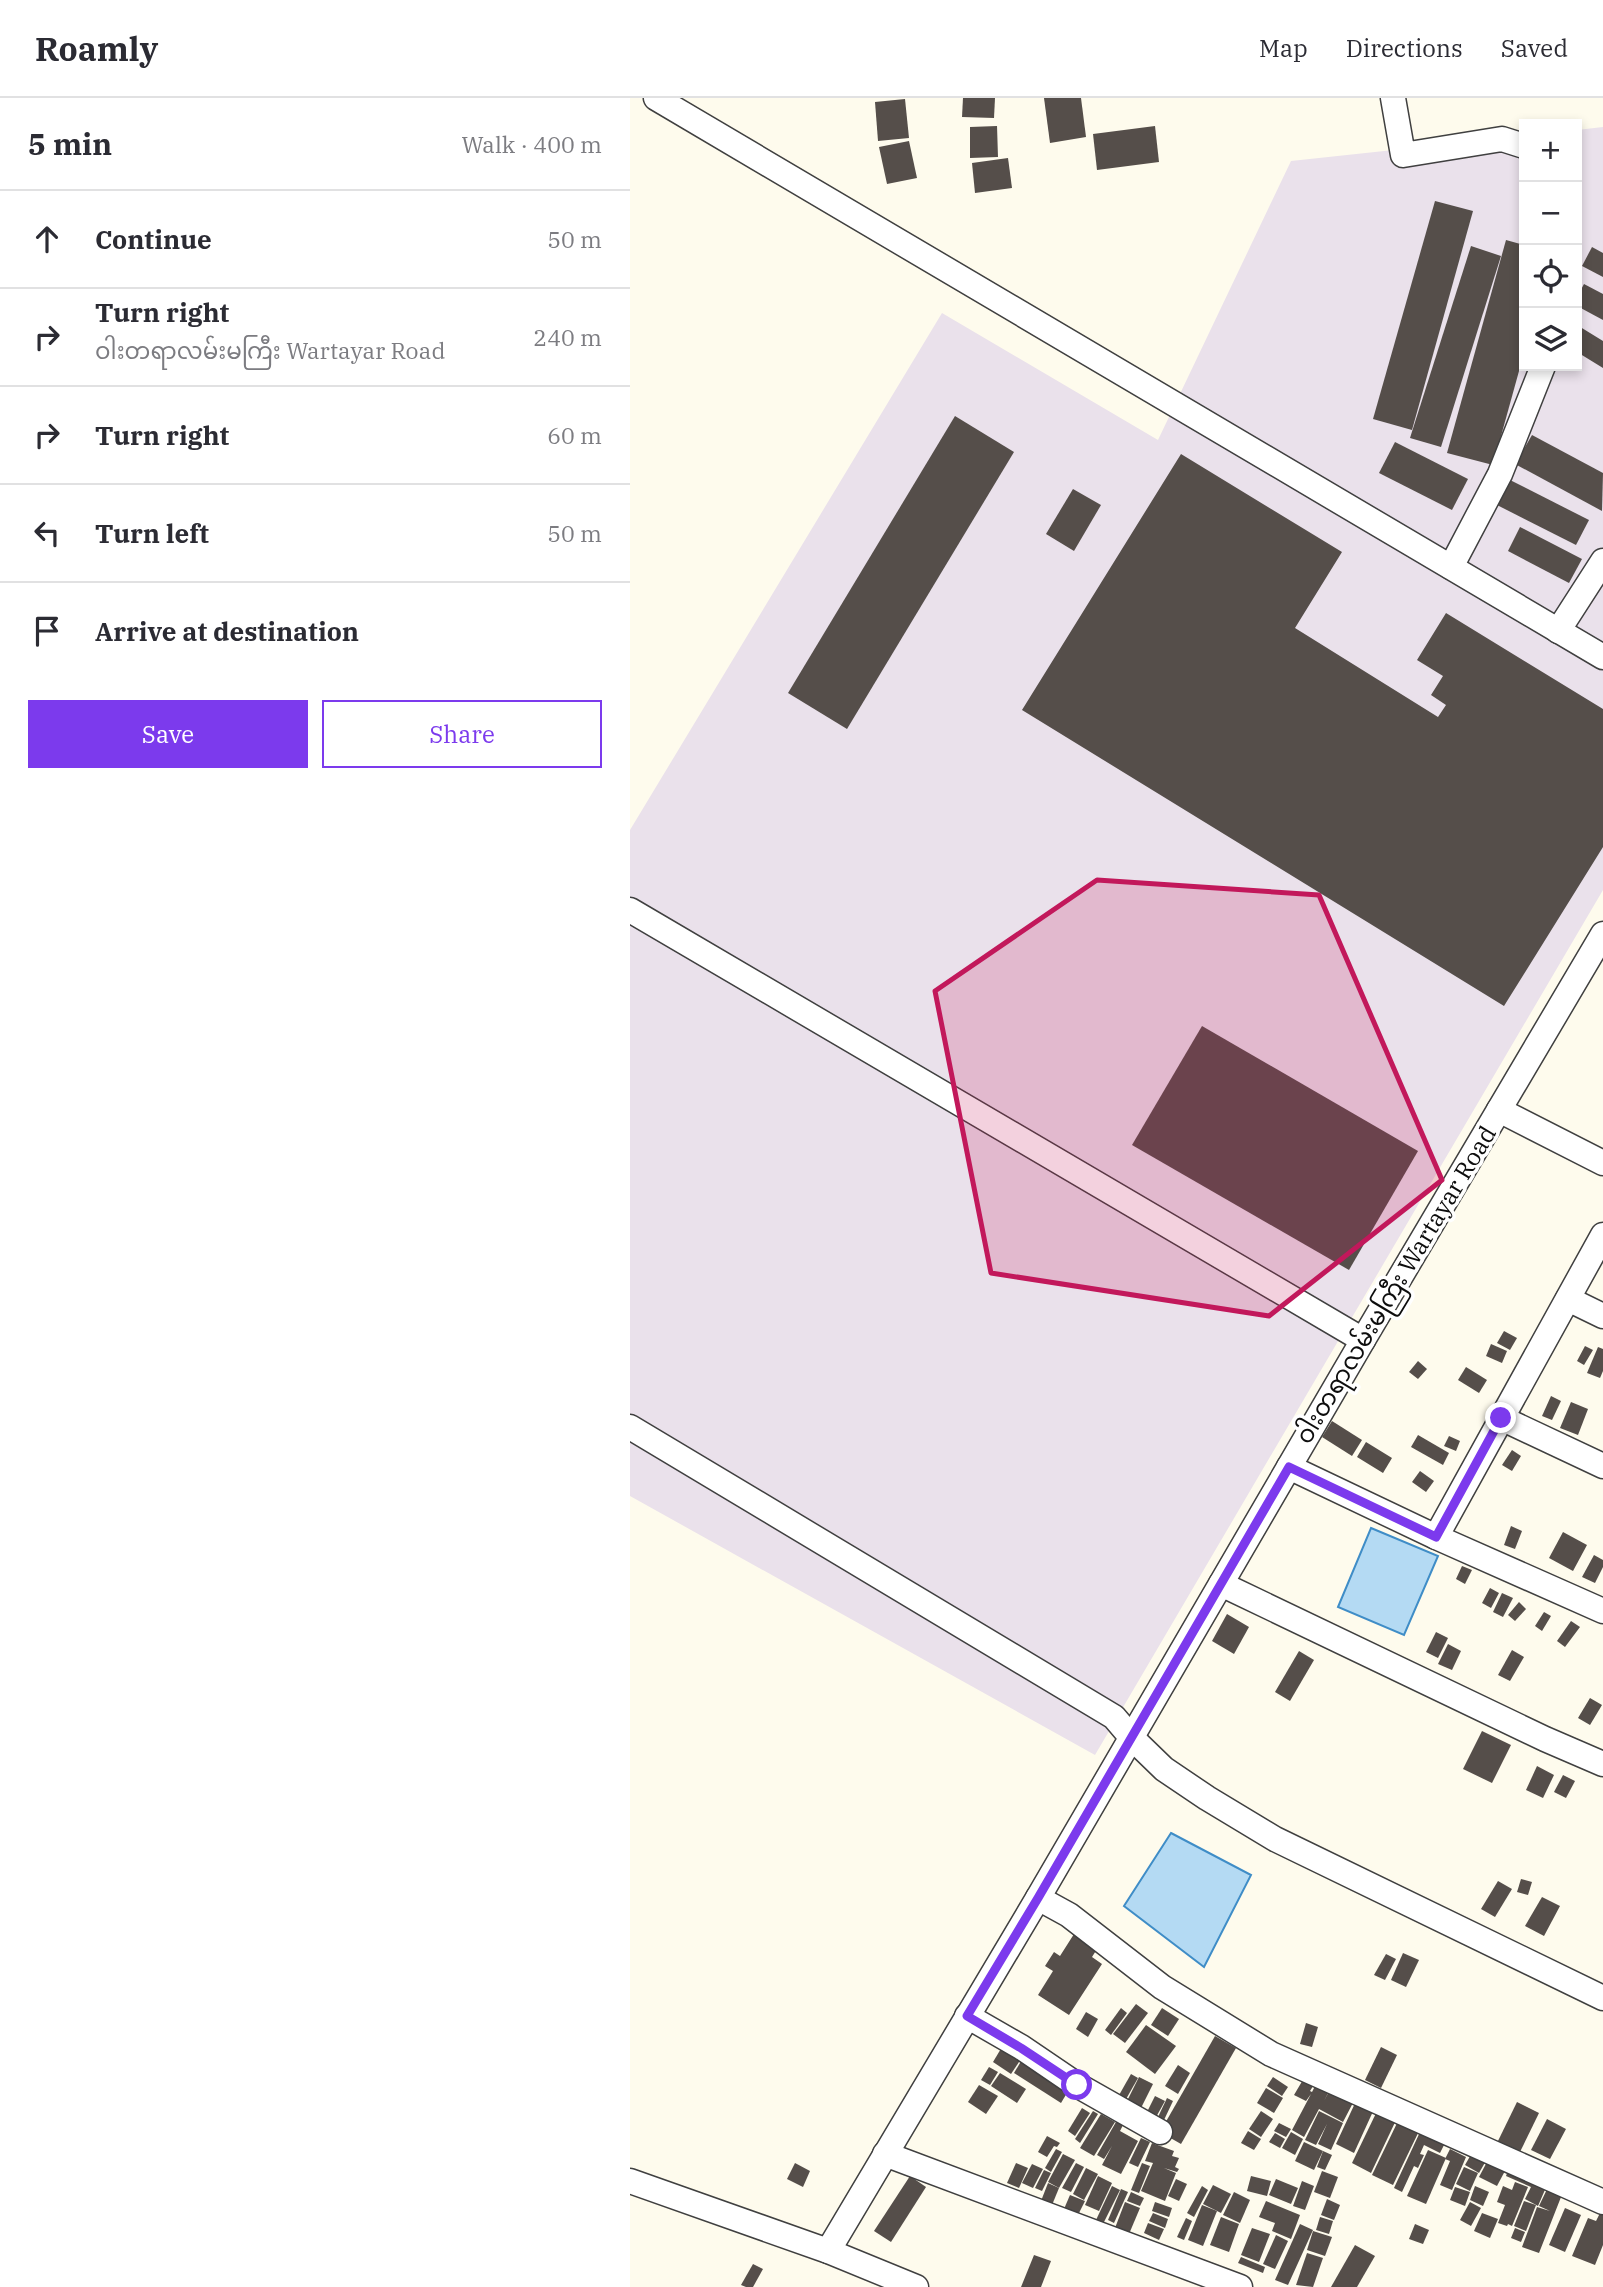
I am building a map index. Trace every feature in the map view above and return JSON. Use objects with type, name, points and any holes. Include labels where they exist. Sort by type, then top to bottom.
[{"type":"street","points":[[656,98],[1603,657]]},
{"type":"street","points":[[1393,98],[1403,155],[1502,139],[1519,144]]},
{"type":"street","points":[[1451,568],[1500,474],[1541,371]]},
{"type":"street","points":[[1558,631],[1603,561]]},
{"type":"street","points":[[630,910],[1363,1340]]},
{"type":"street","name":"ဝါးတရာလမ်းမကြီး Wartayar Road","points":[[828,2251],[1603,934]]},
{"type":"street","points":[[1499,1110],[1603,1163]]},
{"type":"street","points":[[1436,1537],[1603,1235]]},
{"type":"street","points":[[1568,1298],[1603,1317]]},
{"type":"street","points":[[1501,1418],[1603,1466]]},
{"type":"street","points":[[630,1427],[1114,1717],[1164,1769],[1275,1839],[1603,1998]]},
{"type":"street","points":[[1289,1467],[1436,1537],[1603,1611]]},
{"type":"street","points":[[1220,1584],[1603,1764]]},
{"type":"street","points":[[1038,1898],[1069,1915],[1162,1987],[1271,2054],[1603,2202]]},
{"type":"street","points":[[967,2016],[1077,2085],[1160,2132]]},
{"type":"street","points":[[885,2154],[1240,2287]]},
{"type":"street","points":[[630,2181],[828,2251],[916,2287]]},
{"type":"highlighted area","points":[[1097,880],[1319,895],[1442,1180],[1269,1316],[991,1273],[935,991]]},
{"type":"shaded area","points":[[1603,127],[1603,890],[1095,1755],[630,1496],[630,830],[942,313],[1158,440],[1291,161],[1519,137],[1519,371],[1582,371],[1582,129]]},
{"type":"water","points":[[1371,1528],[1438,1556],[1404,1635],[1338,1607]]},
{"type":"water","points":[[1171,1833],[1251,1875],[1204,1967],[1124,1906]]},
{"type":"building","points":[[963,98],[995,98],[994,118],[962,117]]},
{"type":"building","points":[[1044,98],[1081,98],[1086,137],[1050,143]]},
{"type":"building","points":[[905,99],[909,138],[878,141],[875,102]]},
{"type":"building","points":[[997,126],[998,157],[970,158],[970,127]]},
{"type":"building","points":[[1155,126],[1159,162],[1097,170],[1093,134]]},
{"type":"building","points":[[909,141],[917,178],[887,184],[879,147]]},
{"type":"building","points":[[1008,158],[1012,188],[975,193],[972,163]]},
{"type":"building","points":[[1435,201],[1473,211],[1412,430],[1373,419]]},
{"type":"building","points":[[1506,240],[1519,244],[1519,371],[1493,465],[1447,453]]},
{"type":"building","points":[[1471,246],[1501,256],[1441,447],[1410,438]]},
{"type":"building","points":[[1592,247],[1603,253],[1603,277],[1582,266]]},
{"type":"building","points":[[1584,284],[1603,294],[1603,320],[1582,309]]},
{"type":"building","points":[[1582,328],[1603,341],[1603,368],[1582,355]]},
{"type":"building","points":[[955,416],[1014,452],[847,729],[788,693]]},
{"type":"building","points":[[1532,435],[1603,473],[1602,511],[1515,464]]},
{"type":"building","points":[[1395,442],[1468,479],[1452,510],[1379,473]]},
{"type":"building","points":[[1181,454],[1342,552],[1295,628],[1438,717],[1446,705],[1431,695],[1443,676],[1417,660],[1446,613],[1603,709],[1603,847],[1504,1006],[1022,710]]},
{"type":"building","points":[[1508,479],[1589,520],[1576,545],[1495,504]]},
{"type":"building","points":[[1073,489],[1101,505],[1074,551],[1046,534]]},
{"type":"building","points":[[1520,527],[1582,559],[1569,583],[1508,551]]},
{"type":"building","points":[[1202,1026],[1418,1151],[1349,1270],[1132,1145]]},
{"type":"building","points":[[1504,1331],[1517,1338],[1510,1350],[1497,1343]]},
{"type":"building","points":[[1491,1344],[1507,1351],[1502,1363],[1486,1356]]},
{"type":"building","points":[[1585,1346],[1593,1350],[1584,1365],[1577,1361]]},
{"type":"building","points":[[1598,1347],[1603,1349],[1603,1371],[1600,1378],[1587,1373]]},
{"type":"building","points":[[1418,1361],[1427,1369],[1418,1379],[1409,1372]]},
{"type":"building","points":[[1466,1367],[1487,1380],[1479,1393],[1458,1380]]},
{"type":"building","points":[[1551,1396],[1561,1401],[1552,1420],[1542,1416]]},
{"type":"building","points":[[1571,1402],[1588,1409],[1578,1435],[1560,1428]]},
{"type":"building","points":[[1332,1421],[1362,1440],[1352,1456],[1322,1437]]},
{"type":"building","points":[[1418,1435],[1449,1453],[1443,1465],[1411,1447]]},
{"type":"building","points":[[1449,1436],[1460,1441],[1456,1451],[1444,1446]]},
{"type":"building","points":[[1366,1442],[1392,1458],[1383,1473],[1357,1457]]},
{"type":"building","points":[[1512,1450],[1521,1456],[1512,1471],[1502,1465]]},
{"type":"building","points":[[1420,1471],[1434,1481],[1426,1492],[1412,1482]]},
{"type":"building","points":[[1511,1526],[1522,1531],[1515,1549],[1504,1545]]},
{"type":"building","points":[[1563,1532],[1587,1545],[1573,1571],[1549,1558]]},
{"type":"building","points":[[1594,1555],[1603,1560],[1603,1567],[1595,1583],[1582,1577]]},
{"type":"building","points":[[1462,1566],[1472,1570],[1465,1584],[1456,1579]]},
{"type":"building","points":[[1490,1588],[1499,1593],[1491,1608],[1482,1603]]},
{"type":"building","points":[[1502,1593],[1513,1598],[1503,1617],[1493,1612]]},
{"type":"building","points":[[1519,1602],[1526,1609],[1515,1621],[1508,1615]]},
{"type":"building","points":[[1544,1612],[1551,1616],[1542,1631],[1535,1626]]},
{"type":"building","points":[[1227,1614],[1249,1627],[1234,1654],[1212,1641]]},
{"type":"building","points":[[1571,1621],[1580,1627],[1565,1647],[1557,1641]]},
{"type":"building","points":[[1436,1632],[1448,1638],[1438,1658],[1426,1652]]},
{"type":"building","points":[[1448,1644],[1461,1651],[1452,1670],[1438,1664]]},
{"type":"building","points":[[1512,1650],[1524,1657],[1510,1681],[1498,1675]]},
{"type":"building","points":[[1299,1651],[1314,1660],[1290,1701],[1275,1692]]},
{"type":"building","points":[[1590,1698],[1602,1705],[1590,1725],[1578,1718]]},
{"type":"building","points":[[1482,1731],[1511,1745],[1492,1783],[1463,1769]]},
{"type":"building","points":[[1537,1766],[1554,1775],[1543,1798],[1526,1790]]},
{"type":"building","points":[[1563,1775],[1575,1781],[1566,1798],[1554,1792]]},
{"type":"building","points":[[1521,1879],[1532,1882],[1528,1895],[1517,1892]]},
{"type":"building","points":[[1498,1881],[1512,1889],[1495,1917],[1481,1909]]},
{"type":"building","points":[[1542,1897],[1560,1906],[1544,1936],[1525,1926]]},
{"type":"building","points":[[1074,1934],[1097,1949],[1092,1957],[1102,1964],[1069,2015],[1038,1995],[1053,1971],[1045,1966],[1054,1952],[1060,1956]]},
{"type":"building","points":[[1403,1953],[1419,1960],[1406,1987],[1391,1980]]},
{"type":"building","points":[[1386,1954],[1396,1959],[1385,1980],[1374,1975]]},
{"type":"building","points":[[1136,2004],[1148,2013],[1125,2043],[1113,2034]]},
{"type":"building","points":[[1121,2008],[1127,2013],[1111,2035],[1105,2030]]},
{"type":"building","points":[[1162,2008],[1179,2019],[1168,2036],[1151,2025]]},
{"type":"building","points":[[1086,2012],[1098,2019],[1088,2037],[1076,2029]]},
{"type":"building","points":[[1306,2023],[1318,2027],[1312,2047],[1300,2044]]},
{"type":"building","points":[[1146,2025],[1176,2046],[1155,2074],[1126,2052]]},
{"type":"building","points":[[1215,2036],[1236,2048],[1181,2144],[1160,2132]]},
{"type":"building","points":[[1002,2047],[1021,2059],[1011,2074],[993,2062]]},
{"type":"building","points":[[1381,2047],[1397,2055],[1381,2088],[1365,2080]]},
{"type":"building","points":[[1023,2058],[1070,2088],[1061,2103],[1014,2073]]},
{"type":"building","points":[[1178,2065],[1190,2073],[1178,2094],[1165,2086]]},
{"type":"building","points":[[989,2067],[998,2072],[990,2085],[981,2080]]},
{"type":"building","points":[[1000,2073],[1026,2089],[1017,2103],[991,2086]]},
{"type":"building","points":[[1131,2074],[1138,2078],[1121,2108],[1114,2104]]},
{"type":"building","points":[[1139,2077],[1153,2084],[1138,2114],[1124,2107]]},
{"type":"building","points":[[1273,2077],[1288,2087],[1282,2096],[1267,2086]]},
{"type":"building","points":[[1304,2078],[1315,2083],[1310,2091],[1312,2092],[1317,2082],[1330,2089],[1324,2101],[1332,2086],[1355,2099],[1343,2122],[1319,2109],[1304,2137],[1292,2130],[1311,2094],[1306,2101],[1294,2095]]},
{"type":"building","points":[[979,2085],[998,2096],[986,2114],[968,2102]]},
{"type":"building","points":[[1266,2088],[1283,2098],[1274,2113],[1257,2103]]},
{"type":"building","points":[[1155,2096],[1165,2101],[1155,2119],[1146,2114]]},
{"type":"building","points":[[1167,2098],[1173,2101],[1164,2120],[1158,2117]]},
{"type":"building","points":[[1357,2099],[1375,2107],[1354,2153],[1336,2144]]},
{"type":"building","points":[[1517,2102],[1539,2113],[1519,2154],[1497,2143]]},
{"type":"building","points":[[1379,2107],[1398,2116],[1371,2173],[1352,2163]]},
{"type":"building","points":[[1082,2108],[1090,2113],[1075,2136],[1068,2131]]},
{"type":"building","points":[[1093,2111],[1098,2114],[1080,2143],[1075,2139]]},
{"type":"building","points":[[1261,2111],[1273,2119],[1261,2137],[1249,2129]]},
{"type":"building","points":[[1319,2111],[1343,2123],[1331,2150],[1318,2144],[1327,2124],[1316,2145],[1305,2140]]},
{"type":"building","points":[[1101,2114],[1115,2122],[1094,2156],[1080,2148]]},
{"type":"building","points":[[1399,2119],[1420,2129],[1393,2185],[1372,2175]]},
{"type":"building","points":[[1547,2119],[1566,2129],[1550,2159],[1531,2150]]},
{"type":"building","points":[[1116,2122],[1123,2125],[1120,2131],[1138,2141],[1121,2174],[1102,2165],[1112,2146],[1104,2159],[1097,2155]]},
{"type":"building","points":[[1279,2123],[1291,2129],[1286,2137],[1274,2131]]},
{"type":"building","points":[[1248,2131],[1261,2139],[1254,2150],[1241,2143]]},
{"type":"building","points":[[1291,2132],[1303,2139],[1295,2155],[1282,2148]]},
{"type":"building","points":[[1420,2132],[1445,2143],[1440,2153],[1424,2145],[1420,2154],[1424,2155],[1418,2168],[1414,2166],[1402,2192],[1394,2188]]},
{"type":"building","points":[[1275,2133],[1285,2139],[1280,2148],[1269,2142]]},
{"type":"building","points":[[1047,2136],[1060,2143],[1057,2147],[1054,2146],[1047,2157],[1038,2152]]},
{"type":"building","points":[[1141,2138],[1150,2142],[1138,2167],[1129,2163]]},
{"type":"building","points":[[1304,2142],[1323,2151],[1314,2170],[1295,2161]]},
{"type":"building","points":[[1152,2143],[1174,2151],[1172,2156],[1179,2158],[1175,2167],[1179,2169],[1177,2172],[1164,2168],[1176,2173],[1165,2201],[1141,2191],[1153,2163],[1145,2161]]},
{"type":"building","points":[[1056,2149],[1062,2152],[1051,2172],[1045,2168]]},
{"type":"building","points":[[1450,2149],[1466,2157],[1452,2190],[1440,2185],[1450,2161],[1445,2159]]},
{"type":"building","points":[[1428,2150],[1446,2158],[1426,2204],[1407,2196]]},
{"type":"building","points":[[1323,2151],[1332,2155],[1325,2170],[1317,2167]]},
{"type":"building","points":[[1473,2151],[1487,2159],[1479,2173],[1465,2165]]},
{"type":"building","points":[[1063,2154],[1075,2160],[1059,2188],[1048,2182]]},
{"type":"building","points":[[1488,2160],[1506,2169],[1497,2186],[1479,2177]]},
{"type":"building","points":[[795,2163],[810,2171],[803,2187],[787,2179]]},
{"type":"building","points":[[1016,2163],[1028,2168],[1019,2188],[1007,2183]]},
{"type":"building","points":[[1076,2163],[1084,2167],[1071,2192],[1062,2188]]},
{"type":"building","points":[[1142,2163],[1150,2166],[1139,2193],[1131,2190]]},
{"type":"building","points":[[1032,2164],[1043,2169],[1033,2188],[1022,2183]]},
{"type":"building","points":[[1510,2165],[1547,2185],[1538,2206],[1525,2199],[1531,2187],[1506,2176]]},
{"type":"building","points":[[1464,2167],[1478,2173],[1470,2191],[1456,2184]]},
{"type":"building","points":[[1086,2168],[1098,2174],[1084,2200],[1073,2194]]},
{"type":"building","points":[[1044,2170],[1051,2173],[1042,2191],[1035,2188]]},
{"type":"building","points":[[1322,2171],[1338,2177],[1330,2198],[1314,2192]]},
{"type":"building","points":[[910,2176],[926,2187],[891,2242],[874,2231]]},
{"type":"building","points":[[1098,2176],[1112,2183],[1099,2211],[1085,2205]]},
{"type":"building","points":[[1251,2176],[1271,2181],[1267,2196],[1247,2191]]},
{"type":"building","points":[[1176,2179],[1187,2184],[1179,2201],[1168,2196]]},
{"type":"building","points":[[1276,2179],[1298,2188],[1291,2204],[1269,2195]]},
{"type":"building","points":[[1302,2181],[1314,2186],[1305,2210],[1293,2206]]},
{"type":"building","points":[[1515,2182],[1528,2187],[1512,2226],[1507,2226],[1498,2223],[1505,2205],[1497,2202],[1503,2186],[1512,2190]]},
{"type":"building","points":[[1048,2183],[1059,2188],[1052,2205],[1041,2201]]},
{"type":"building","points":[[1213,2185],[1231,2194],[1221,2213],[1203,2204]]},
{"type":"building","points":[[1549,2185],[1563,2192],[1539,2253],[1522,2247],[1537,2207],[1550,2211],[1539,2206]]},
{"type":"building","points":[[1112,2186],[1120,2190],[1103,2224],[1096,2220]]},
{"type":"building","points":[[1202,2186],[1208,2190],[1194,2217],[1187,2213]]},
{"type":"building","points":[[1475,2186],[1489,2192],[1483,2206],[1470,2200]]},
{"type":"building","points":[[1455,2187],[1470,2192],[1465,2206],[1450,2200]]},
{"type":"building","points":[[1121,2189],[1128,2192],[1114,2223],[1108,2220]]},
{"type":"building","points":[[1131,2192],[1144,2198],[1140,2206],[1127,2201]]},
{"type":"building","points":[[1234,2192],[1250,2200],[1240,2223],[1223,2215]]},
{"type":"building","points":[[1070,2195],[1085,2201],[1078,2215],[1064,2209]]},
{"type":"building","points":[[1327,2199],[1340,2205],[1334,2220],[1321,2215]]},
{"type":"building","points":[[1266,2201],[1300,2215],[1291,2239],[1272,2231],[1275,2223],[1259,2217]]},
{"type":"building","points":[[1524,2201],[1536,2205],[1526,2231],[1514,2226]]},
{"type":"building","points":[[1125,2202],[1140,2208],[1129,2234],[1115,2228]]},
{"type":"building","points":[[1155,2202],[1172,2208],[1169,2217],[1152,2211]]},
{"type":"building","points":[[1470,2202],[1481,2208],[1471,2226],[1460,2220]]},
{"type":"building","points":[[1202,2205],[1217,2211],[1203,2246],[1188,2240]]},
{"type":"building","points":[[1565,2208],[1581,2215],[1565,2252],[1549,2245]]},
{"type":"building","points":[[1601,2211],[1603,2245],[1595,2265],[1572,2256],[1588,2218],[1596,2221]]},
{"type":"building","points":[[1153,2213],[1168,2219],[1165,2228],[1149,2221]]},
{"type":"building","points":[[1482,2213],[1498,2219],[1490,2238],[1474,2231]]},
{"type":"building","points":[[1221,2217],[1239,2224],[1229,2252],[1210,2245]]},
{"type":"building","points":[[1320,2217],[1333,2221],[1329,2234],[1316,2230]]},
{"type":"building","points":[[1186,2218],[1192,2221],[1184,2240],[1177,2237]]},
{"type":"building","points":[[1148,2223],[1164,2229],[1159,2240],[1144,2233]]},
{"type":"building","points":[[1300,2224],[1313,2230],[1288,2285],[1275,2280]]},
{"type":"building","points":[[1415,2224],[1429,2230],[1423,2244],[1409,2239]]},
{"type":"building","points":[[1252,2228],[1270,2234],[1259,2262],[1241,2255]]},
{"type":"building","points":[[1515,2228],[1525,2232],[1521,2242],[1511,2238]]},
{"type":"building","points":[[1313,2231],[1332,2237],[1325,2256],[1307,2250]]},
{"type":"building","points":[[1276,2235],[1288,2241],[1275,2269],[1263,2264]]},
{"type":"building","points":[[1355,2245],[1375,2256],[1357,2287],[1331,2287]]},
{"type":"building","points":[[1307,2253],[1323,2258],[1313,2287],[1296,2285]]},
{"type":"building","points":[[1034,2255],[1051,2261],[1041,2287],[1021,2287]]},
{"type":"building","points":[[1241,2257],[1265,2267],[1263,2273],[1238,2263]]},
{"type":"building","points":[[753,2264],[763,2269],[753,2287],[741,2285]]},
{"type":"route","points":[[1077,2085],[967,2016],[1289,1467],[1436,1537],[1501,1418]]}]
